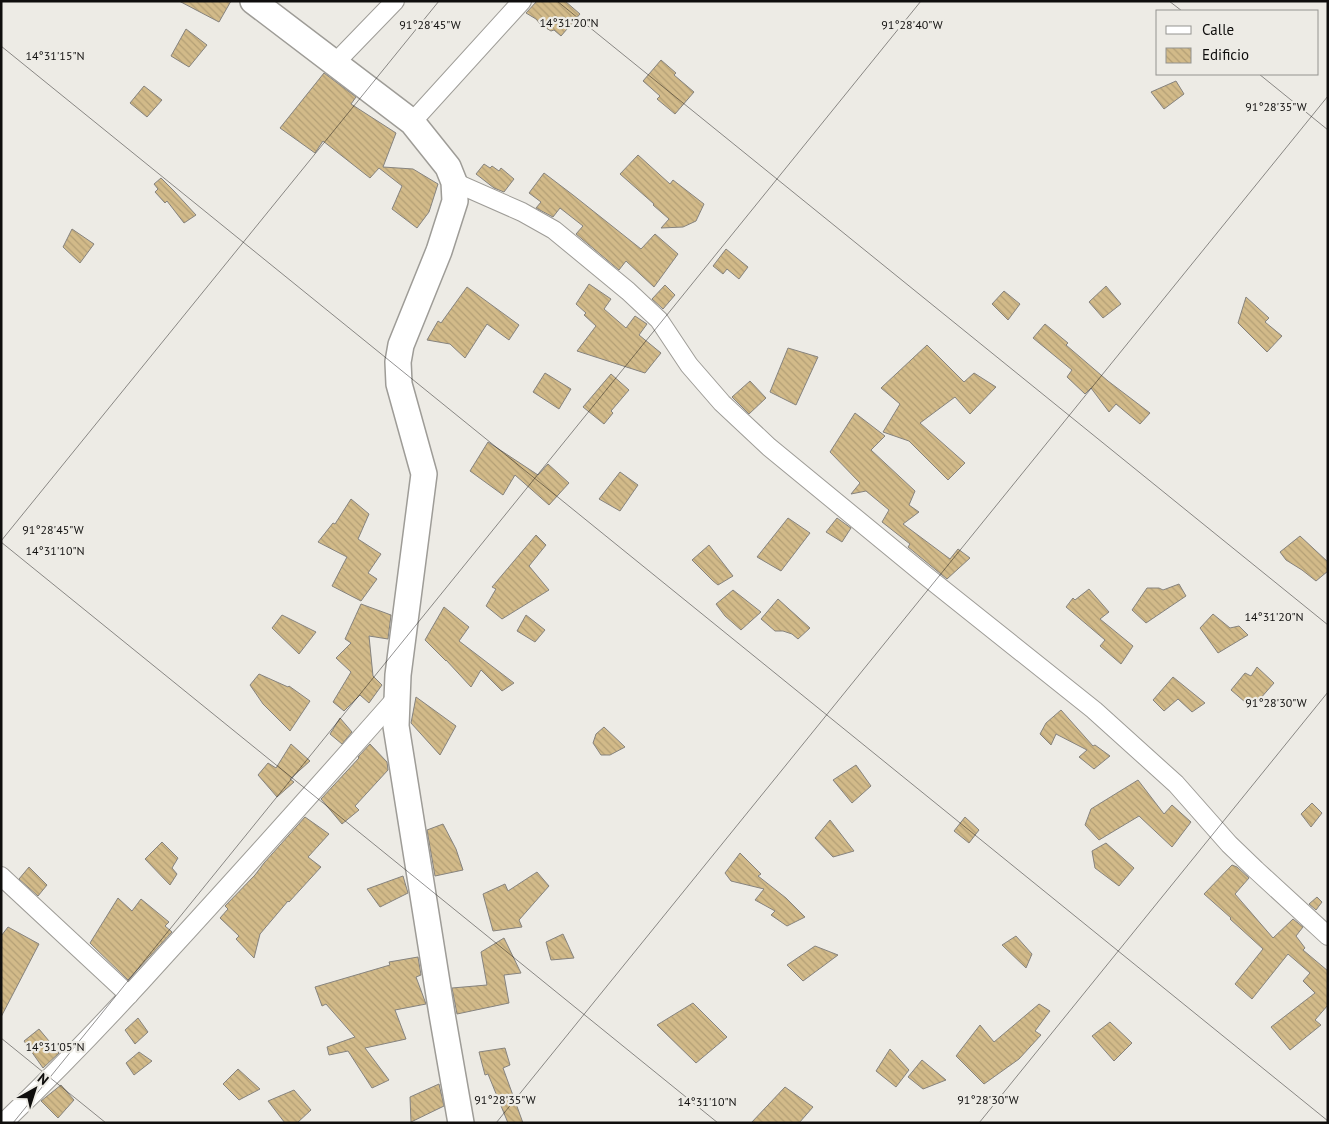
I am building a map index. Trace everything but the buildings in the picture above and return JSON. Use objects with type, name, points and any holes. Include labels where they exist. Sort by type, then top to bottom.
[{"type":"street","points":[[335,63],[395,1]]},
{"type":"street","points":[[412,122],[522,1]]},
{"type":"street","points":[[260,3],[412,122],[448,167],[454,182],[456,201],[439,251],[401,345],[398,362],[399,384],[424,474],[398,675],[396,726],[440,1004],[462,1123]]},
{"type":"street","points":[[454,182],[522,212],[554,230],[628,291],[659,320],[688,366],[722,403],[769,447],[926,576],[1094,710],[1176,784],[1229,844],[1328,936]]},
{"type":"street","points":[[3,1123],[38,1090],[129,995],[257,856],[397,697]]},
{"type":"street","points":[[1,876],[129,995]]}]
